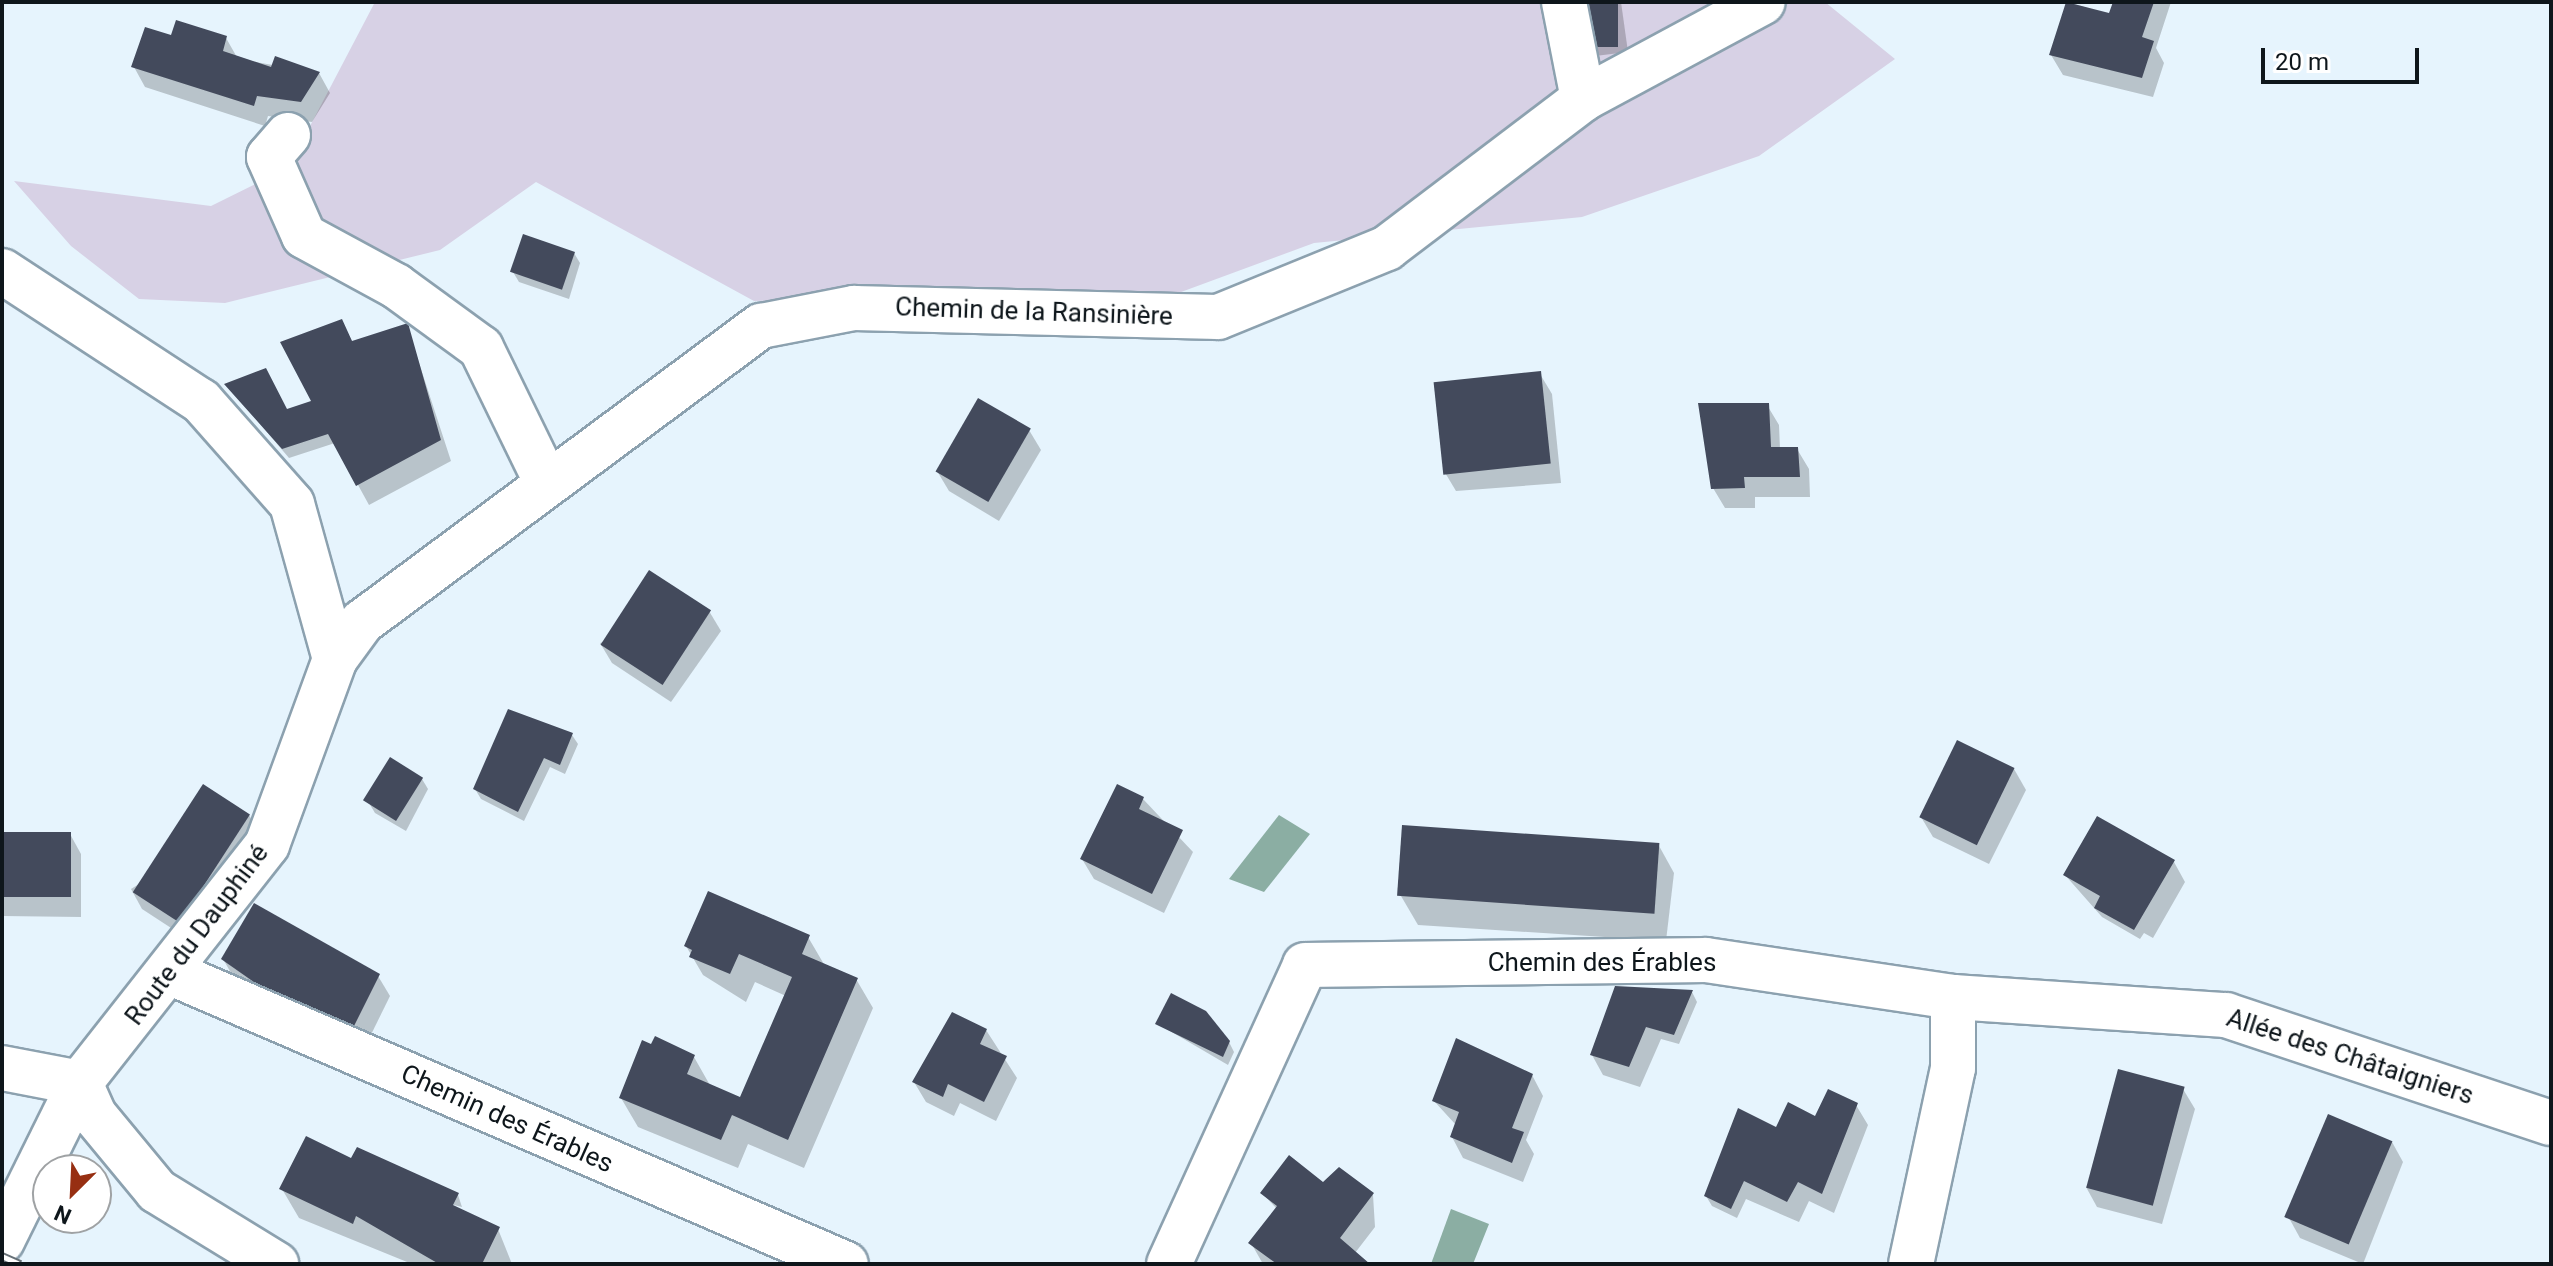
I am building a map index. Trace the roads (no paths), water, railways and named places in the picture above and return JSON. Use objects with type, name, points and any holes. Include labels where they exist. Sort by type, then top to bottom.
[{"type":"street","points":[[1564,2],[1583,99]]},
{"type":"street","name":"Chemin de la Ransinière","points":[[335,659],[362,622],[545,479],[761,326],[854,308],[1218,317],[1387,248],[1583,99],[1763,2]]},
{"type":"street","points":[[288,135],[269,157],[304,236],[396,286],[481,348],[545,479]]},
{"type":"street","points":[[2,271],[201,401],[292,504],[335,659]]},
{"type":"street","name":"Route du Dauphiné","points":[[2,1241],[80,1083],[267,845],[335,659]]},
{"type":"street","name":"Chemin des Érables","points":[[1169,1264],[1305,965],[1706,960],[1953,997]]},
{"type":"street","name":"Chemin des Érables","points":[[169,972],[846,1264]]},
{"type":"street","points":[[1911,1264],[1953,1068],[1953,997]]},
{"type":"street","name":"Allée des Châtaigniers","points":[[1953,997],[2226,1015],[2551,1123]]},
{"type":"street","points":[[2,1068],[80,1083],[95,1116],[157,1191],[276,1264]]},
{"type":"railway","points":[[2,1256],[20,1264]]}]
